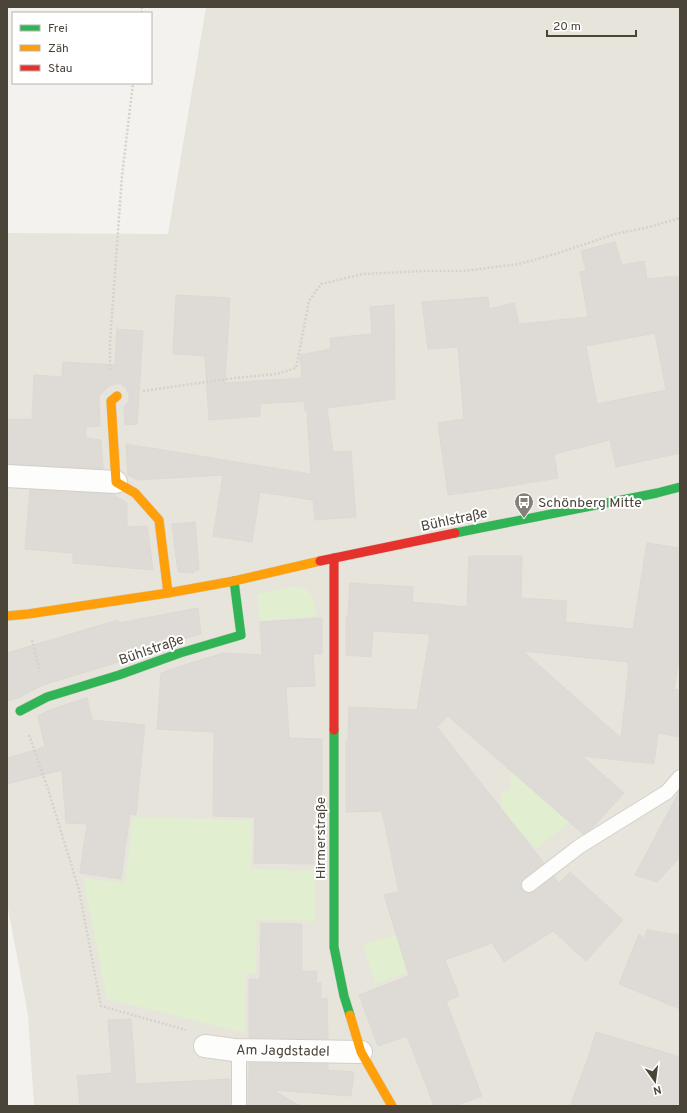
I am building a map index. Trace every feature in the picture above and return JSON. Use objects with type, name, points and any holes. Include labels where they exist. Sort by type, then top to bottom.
[{"type":"street","points":[[114,398],[116,482]]},
{"type":"street","points":[[7,476],[116,482],[135,493],[159,520],[168,593]]},
{"type":"street","name":"Bühlstraße","points":[[7,616],[168,593],[234,581],[334,558],[657,493],[680,487]]},
{"type":"street","name":"Hirmerstraße","points":[[334,558],[334,947],[344,996],[361,1052],[392,1106]]},
{"type":"street","name":"Bühlstraße","points":[[20,711],[47,697],[119,675],[180,653],[241,634],[234,581]]},
{"type":"street","name":"Am Jagdstadel","points":[[205,1046],[239,1050],[361,1052]]},
{"type":"lane","points":[[529,886],[580,846],[667,792],[680,777]]},
{"type":"lane","points":[[239,1050],[239,1106]]},
{"type":"path","points":[[133,84],[122,176],[110,342],[114,398],[167,387],[277,374],[296,368],[309,301],[321,284],[363,274],[464,271],[519,264],[615,234],[649,227],[680,218]]},
{"type":"path","points":[[28,614],[30,630],[47,697]]},
{"type":"path","points":[[20,711],[48,789],[79,890],[101,1006],[194,1032],[205,1046]]},
{"type":"shaded area","points":[[206,7],[680,7],[680,1106],[34,1106],[28,1015],[7,903],[7,233],[168,234]]},
{"type":"green space","points":[[295,586],[301,587],[312,596],[316,616],[260,621],[257,594]]},
{"type":"green space","points":[[514,716],[533,791],[569,822],[536,849],[522,833],[508,831],[501,813],[501,791],[510,791]]},
{"type":"green space","points":[[133,817],[252,820],[251,869],[315,871],[315,921],[257,920],[256,973],[246,974],[245,1033],[107,999],[83,878],[125,883]]},
{"type":"green space","points":[[397,935],[408,972],[375,984],[363,944]]},
{"type":"building","points":[[615,242],[622,265],[644,261],[647,279],[678,276],[680,297],[680,453],[616,467],[610,440],[554,454],[558,478],[448,495],[438,423],[464,419],[458,347],[428,349],[422,302],[488,297],[489,309],[514,303],[519,324],[588,317],[580,272],[586,271],[581,251]],"holes":[[[655,333],[666,390],[597,404],[586,346]]]},
{"type":"building","points":[[176,295],[230,298],[225,383],[302,378],[300,355],[331,349],[330,338],[372,334],[370,307],[394,305],[395,399],[327,408],[333,452],[351,451],[356,517],[315,520],[313,500],[260,492],[252,542],[213,536],[223,475],[138,480],[128,475],[126,444],[311,474],[307,411],[305,411],[304,401],[260,404],[260,416],[209,420],[205,356],[173,354]]},
{"type":"building","points":[[117,329],[143,331],[137,424],[125,425],[124,407],[129,401],[129,394],[126,388],[121,384],[109,386],[99,396],[100,426],[86,427],[86,438],[101,440],[103,469],[7,464],[7,419],[32,419],[34,375],[62,377],[63,362],[115,365]]},
{"type":"building","points":[[30,490],[112,494],[127,503],[127,527],[147,526],[153,570],[73,563],[73,553],[25,549]]},
{"type":"building","points":[[195,522],[199,570],[193,571],[194,573],[178,572],[172,524]]},
{"type":"building","points":[[647,543],[680,548],[680,653],[674,689],[680,690],[680,737],[658,733],[654,764],[582,756],[624,793],[592,828],[583,834],[448,716],[437,727],[544,863],[521,882],[523,890],[526,893],[534,892],[554,876],[559,883],[570,872],[623,920],[586,961],[553,931],[504,962],[492,943],[445,960],[459,996],[446,1001],[482,1096],[455,1106],[434,1106],[407,1036],[378,1046],[359,995],[409,976],[384,895],[399,892],[382,811],[346,812],[346,741],[348,741],[349,707],[417,710],[430,634],[373,631],[371,657],[346,655],[346,617],[348,617],[350,583],[413,587],[412,602],[467,607],[469,556],[522,556],[521,598],[567,601],[565,622],[633,629]],"holes":[[[523,651],[628,662],[627,665],[629,665],[621,738]]]},
{"type":"building","points":[[198,608],[201,634],[43,685],[18,698],[7,701],[7,653],[118,620],[119,623]]},
{"type":"building","points":[[322,618],[322,654],[313,654],[315,686],[286,687],[289,738],[322,739],[322,813],[314,813],[313,864],[254,863],[255,817],[213,816],[214,732],[157,729],[161,673],[224,653],[262,655],[260,622]]},
{"type":"building","points":[[87,698],[92,720],[145,725],[136,815],[130,814],[121,879],[80,873],[87,824],[66,823],[62,770],[7,784],[7,758],[45,747],[38,716],[52,709]]},
{"type":"building","points":[[680,790],[680,857],[657,882],[635,875]]},
{"type":"building","points":[[261,923],[302,924],[302,971],[317,971],[316,983],[321,983],[321,999],[327,998],[328,1039],[249,1038],[249,979],[260,979]]},
{"type":"building","points":[[647,930],[680,935],[680,1009],[619,984],[639,934],[644,939]]},
{"type":"building","points":[[131,1019],[136,1084],[230,1079],[230,1106],[80,1106],[77,1076],[112,1073],[108,1020]]},
{"type":"building","points":[[596,1032],[680,1057],[680,1106],[570,1106]]},
{"type":"building","points":[[249,1063],[328,1064],[328,1070],[354,1072],[351,1096],[273,1090],[300,1106],[248,1106]]},
{"type":"traffic: fast","points":[[455,533],[657,493],[680,487]]},
{"type":"traffic: fast","points":[[20,711],[47,697],[119,675],[180,653],[241,635],[234,581]]},
{"type":"traffic: fast","points":[[334,730],[334,947],[344,996],[350,1015]]},
{"type":"traffic: slow","points":[[117,396],[111,401],[116,482],[135,493],[159,520],[168,593]]},
{"type":"traffic: slow","points":[[7,616],[168,593],[234,581],[320,561]]},
{"type":"traffic: slow","points":[[350,1015],[361,1052],[392,1106]]},
{"type":"traffic: jam","points":[[320,561],[455,533]]},
{"type":"traffic: jam","points":[[334,558],[334,730]]},
{"type":"place","name":"Schönberg Mitte","points":[[524,519]]}]
